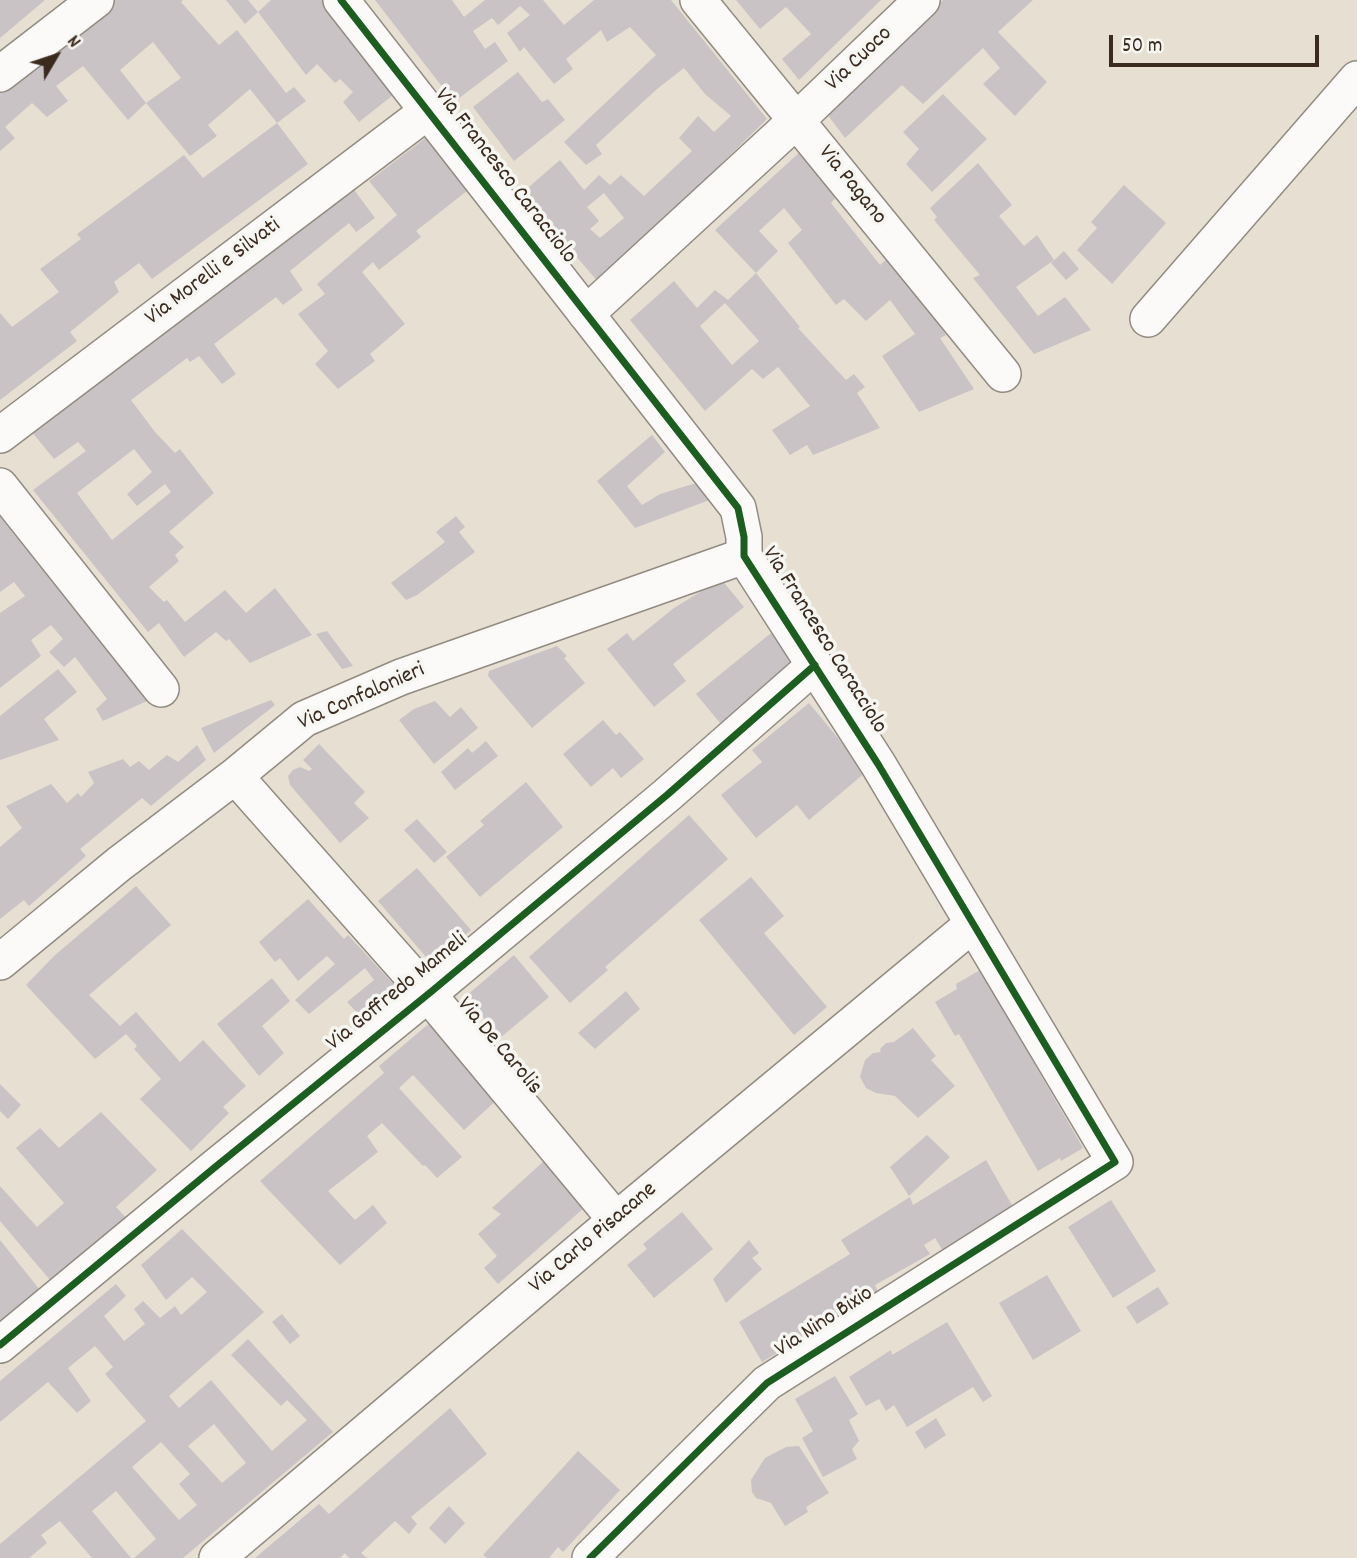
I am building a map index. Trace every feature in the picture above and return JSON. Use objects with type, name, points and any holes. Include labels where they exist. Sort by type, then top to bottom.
[{"type":"street","points":[[0,74],[96,0]]},
{"type":"street","name":"Via Francesco Caracciolo","points":[[341,0],[738,508],[744,537],[744,556],[878,764],[1115,1162]]},
{"type":"street","name":"Via Pagano","points":[[698,0],[1003,374]]},
{"type":"street","name":"Via Cuoco","points":[[586,314],[797,120],[922,0]]},
{"type":"street","points":[[1148,319],[1357,79]]},
{"type":"street","name":"Via Morelli e Silvati","points":[[0,435],[428,111]]},
{"type":"street","points":[[0,486],[161,689]]},
{"type":"street","name":"Via Confalonieri","points":[[0,962],[119,864],[235,776],[304,719],[401,677],[744,556]]},
{"type":"street","name":"Via Goffredo Mameli","points":[[0,1345],[667,795],[815,665]]},
{"type":"street","name":"Via De Carolis","points":[[235,776],[428,994],[615,1220]]},
{"type":"street","name":"Via Carlo Pisacane","points":[[217,1558],[615,1220],[973,923]]},
{"type":"street","name":"Via Nino Bixio","points":[[590,1558],[767,1383],[1115,1162]]},
{"type":"building","points":[[0,0],[45,0],[0,38]]},
{"type":"building","points":[[116,0],[183,0],[181,2],[219,45],[237,30],[286,93],[294,87],[306,101],[277,123],[250,89],[208,125],[217,136],[190,156],[146,103],[128,120],[83,66],[56,86],[68,101],[47,117],[32,103],[5,127],[15,138],[0,151],[0,93]],"holes":[[[153,42],[181,78],[146,103],[120,70]]]},
{"type":"building","points":[[226,0],[248,0],[258,12],[245,24]]},
{"type":"building","points":[[271,0],[324,0],[397,92],[359,122],[343,102],[353,92],[340,79],[335,83],[317,64],[306,75],[258,12]]},
{"type":"building","points":[[375,0],[452,0],[464,17],[485,0],[543,0],[564,25],[594,0],[671,0],[767,119],[599,283],[522,193],[560,160],[584,190],[599,175],[610,185],[621,175],[644,196],[692,151],[679,138],[698,116],[714,132],[731,116],[705,94],[684,68],[596,145],[602,154],[586,165],[564,142],[656,55],[630,27],[607,42],[601,30],[566,59],[573,69],[554,84],[524,47],[520,52],[507,33],[530,15],[520,6],[498,25],[492,18],[473,31],[485,49],[495,42],[508,61],[454,102]],"holes":[[[604,193],[624,218],[600,238],[590,229],[599,221],[587,207]]]},
{"type":"building","points":[[736,0],[881,0],[799,80],[782,59],[811,34],[786,7],[760,29]]},
{"type":"building","points":[[943,0],[1033,0],[998,32],[1047,82],[1015,116],[983,84],[1000,68],[983,48],[923,104],[902,85],[845,138],[824,110]]},
{"type":"building","points":[[518,72],[542,102],[548,99],[565,120],[514,161],[473,107]]},
{"type":"building","points":[[943,94],[987,139],[932,192],[906,164],[919,149],[903,132]]},
{"type":"building","points":[[277,123],[308,164],[152,279],[139,263],[114,282],[119,292],[70,332],[77,341],[0,400],[0,313],[12,327],[59,292],[40,269],[81,239],[77,234],[184,155],[203,178]]},
{"type":"building","points":[[428,136],[472,187],[416,231],[421,237],[379,270],[373,262],[362,272],[405,324],[370,354],[375,361],[338,389],[315,364],[328,351],[298,314],[325,294],[317,284],[397,215],[369,181]]},
{"type":"building","points":[[802,150],[837,196],[831,203],[880,265],[888,258],[935,318],[946,335],[940,338],[974,389],[919,412],[882,356],[915,334],[890,300],[866,321],[844,299],[836,305],[788,243],[802,230],[784,208],[759,231],[778,251],[756,273],[715,230]]},
{"type":"building","points":[[978,163],[1012,205],[999,216],[1024,246],[1037,235],[1054,260],[1016,287],[1038,316],[1065,297],[1091,330],[1034,354],[973,278],[980,275],[934,220],[937,217],[930,208]]},
{"type":"building","points":[[349,183],[375,218],[356,232],[349,223],[290,271],[303,290],[283,305],[276,297],[214,344],[236,374],[222,384],[199,356],[190,362],[187,358],[131,400],[175,453],[180,449],[214,493],[169,532],[184,547],[175,555],[179,561],[149,587],[164,602],[167,600],[185,622],[225,590],[246,613],[275,588],[312,635],[250,663],[229,639],[226,641],[216,632],[184,657],[159,623],[148,632],[33,490],[86,451],[78,442],[54,459],[31,431]],"holes":[[[134,449],[152,472],[127,494],[137,506],[165,484],[171,492],[112,540],[77,493]]]},
{"type":"building","points":[[1124,185],[1166,223],[1112,284],[1077,250],[1097,228],[1091,222]]},
{"type":"building","points":[[1064,251],[1079,269],[1066,280],[1051,263]]},
{"type":"building","points":[[756,273],[800,327],[798,328],[846,380],[854,374],[865,387],[857,393],[880,428],[813,455],[807,445],[790,455],[772,430],[810,406],[778,367],[763,379],[752,369],[705,411],[630,320],[674,281],[697,308],[715,290],[728,300]],"holes":[[[725,303],[759,341],[732,365],[700,326]]]},
{"type":"building","points":[[652,435],[665,452],[627,486],[642,505],[660,494],[703,481],[712,499],[635,528],[597,481]]},
{"type":"building","points":[[0,511],[147,701],[103,721],[96,709],[107,699],[75,657],[64,667],[49,652],[63,639],[51,625],[31,640],[41,656],[0,688],[0,613],[25,596],[14,582],[0,592]]},
{"type":"building","points":[[456,516],[465,527],[459,532],[475,552],[417,595],[406,600],[391,583],[445,542],[436,532]]},
{"type":"building","points":[[721,579],[744,607],[673,664],[686,681],[654,707],[607,649],[627,633],[633,641],[674,608]]},
{"type":"building","points":[[327,631],[353,666],[342,669],[316,634]]},
{"type":"building","points":[[771,633],[799,668],[725,729],[696,694]]},
{"type":"building","points":[[557,646],[585,683],[532,728],[488,676],[489,671]]},
{"type":"building","points":[[58,669],[77,692],[44,719],[59,740],[0,760],[0,716]]},
{"type":"building","points":[[271,700],[275,705],[214,753],[201,728]]},
{"type":"building","points":[[435,701],[450,717],[461,707],[478,728],[434,764],[399,720],[414,709]]},
{"type":"building","points":[[809,703],[866,772],[809,820],[797,805],[756,838],[721,795],[762,762],[752,750]]},
{"type":"building","points":[[603,720],[616,735],[620,732],[644,759],[621,778],[613,768],[591,787],[563,754]]},
{"type":"building","points":[[486,741],[498,756],[455,790],[441,772],[468,748],[472,753]]},
{"type":"building","points":[[319,744],[365,792],[354,803],[369,818],[340,843],[290,785],[288,776],[300,767],[309,771],[312,769],[303,760]]},
{"type":"building","points":[[197,745],[206,760],[151,806],[142,798],[80,849],[86,856],[29,906],[24,900],[0,919],[0,847],[22,828],[6,806],[51,784],[67,803],[78,793],[81,797],[94,783],[88,772],[123,759],[130,767],[139,761],[149,770],[167,755],[178,762]]},
{"type":"building","points":[[526,782],[563,827],[480,897],[446,857],[484,825],[480,821]]},
{"type":"building","points":[[689,815],[728,859],[605,967],[608,970],[570,1003],[529,957]]},
{"type":"building","points":[[417,819],[447,852],[434,863],[404,830]]},
{"type":"building","points":[[417,868],[471,930],[432,964],[378,901]]},
{"type":"building","points":[[751,877],[784,916],[764,933],[827,1007],[794,1035],[699,920]]},
{"type":"building","points":[[136,886],[171,925],[89,995],[120,1026],[136,1012],[180,1062],[203,1040],[246,1086],[223,1107],[229,1113],[191,1151],[140,1099],[161,1079],[134,1049],[137,1046],[126,1034],[95,1059],[26,985],[54,956]]},
{"type":"building","points":[[308,899],[344,939],[348,935],[399,990],[364,1020],[347,1002],[374,980],[365,968],[309,1014],[295,1000],[335,964],[327,956],[298,981],[280,958],[275,962],[259,942]]},
{"type":"building","points":[[514,955],[549,997],[500,1038],[466,996]]},
{"type":"building","points":[[980,970],[1083,1148],[1038,1171],[959,1034],[955,1036],[935,1002],[957,989],[956,984]]},
{"type":"building","points":[[272,978],[290,1001],[262,1026],[284,1053],[259,1076],[217,1024]]},
{"type":"building","points":[[626,991],[640,1009],[595,1049],[578,1033]]},
{"type":"building","points":[[432,1021],[500,1097],[464,1130],[413,1075],[399,1088],[462,1157],[437,1178],[382,1123],[367,1136],[378,1152],[328,1191],[355,1220],[373,1205],[387,1223],[340,1265],[260,1181],[384,1073],[379,1066]]},
{"type":"building","points":[[913,1028],[936,1056],[931,1060],[955,1086],[918,1118],[895,1096],[876,1093],[866,1088],[860,1077],[865,1060],[873,1053],[881,1052],[880,1049],[886,1043],[894,1042]]},
{"type":"building","points":[[0,1084],[21,1105],[8,1119],[0,1111]]},
{"type":"building","points":[[101,1112],[157,1170],[116,1207],[126,1218],[50,1280],[0,1221],[0,1186],[37,1227],[64,1203],[16,1148],[40,1128],[59,1148]]},
{"type":"building","points":[[927,1135],[950,1157],[909,1196],[890,1167]]},
{"type":"building","points":[[986,1160],[1013,1207],[943,1251],[935,1238],[924,1245],[930,1254],[875,1285],[878,1292],[762,1362],[739,1322],[850,1254],[841,1240],[910,1197],[913,1205]]},
{"type":"building","points":[[544,1161],[585,1207],[498,1284],[484,1268],[497,1256],[478,1234],[501,1214],[492,1208]]},
{"type":"building","points":[[1111,1200],[1156,1271],[1113,1298],[1068,1227]]},
{"type":"building","points":[[682,1212],[713,1249],[654,1298],[627,1265],[647,1249],[643,1244]]},
{"type":"building","points":[[182,1229],[264,1312],[169,1396],[179,1408],[211,1380],[272,1451],[307,1420],[287,1400],[281,1406],[231,1355],[248,1339],[333,1432],[183,1558],[134,1558],[156,1539],[116,1491],[92,1511],[131,1558],[92,1558],[60,1521],[41,1535],[47,1543],[29,1558],[0,1558],[0,1544],[146,1421],[105,1374],[113,1367],[95,1346],[68,1368],[91,1401],[77,1413],[48,1382],[0,1422],[0,1381],[116,1284],[126,1296],[104,1316],[124,1341],[145,1324],[134,1309],[143,1301],[160,1318],[175,1306],[181,1315],[207,1292],[192,1277],[166,1300],[141,1265]],"holes":[[[214,1424],[246,1463],[222,1483],[188,1446]],[[161,1442],[190,1474],[179,1484],[197,1505],[179,1520],[132,1467]]]},
{"type":"building","points":[[0,1240],[40,1290],[0,1325]]},
{"type":"building","points":[[749,1240],[759,1253],[752,1258],[762,1269],[726,1303],[713,1279]]},
{"type":"building","points":[[1047,1275],[1081,1331],[1033,1360],[999,1303]]},
{"type":"building","points":[[1158,1287],[1169,1304],[1137,1324],[1126,1307]]},
{"type":"building","points":[[282,1314],[300,1336],[290,1344],[272,1322]]},
{"type":"building","points":[[947,1322],[992,1396],[983,1402],[973,1387],[907,1427],[894,1405],[886,1411],[879,1399],[866,1406],[849,1377],[891,1350],[892,1355]]},
{"type":"building","points":[[835,1376],[858,1414],[849,1420],[859,1441],[852,1449],[857,1459],[823,1477],[802,1438],[813,1431],[795,1399]]},
{"type":"building","points":[[450,1408],[487,1454],[411,1517],[417,1524],[409,1534],[395,1521],[361,1553],[367,1558],[349,1558],[345,1553],[340,1558],[255,1558],[319,1504],[329,1514]]},
{"type":"building","points":[[936,1418],[946,1435],[925,1449],[915,1432]]},
{"type":"building","points":[[799,1446],[829,1493],[806,1507],[808,1512],[785,1526],[771,1503],[756,1498],[752,1492],[751,1480],[765,1458],[786,1447]]},
{"type":"building","points":[[578,1451],[620,1490],[563,1552],[558,1547],[549,1558],[487,1558],[483,1555]]},
{"type":"building","points":[[449,1506],[465,1523],[445,1544],[429,1528]]},
{"type":"cycle path","points":[[341,0],[738,508],[744,537],[744,556],[878,764],[1115,1162],[767,1383],[590,1558]]},
{"type":"cycle path","points":[[0,1345],[667,795],[815,665]]}]
